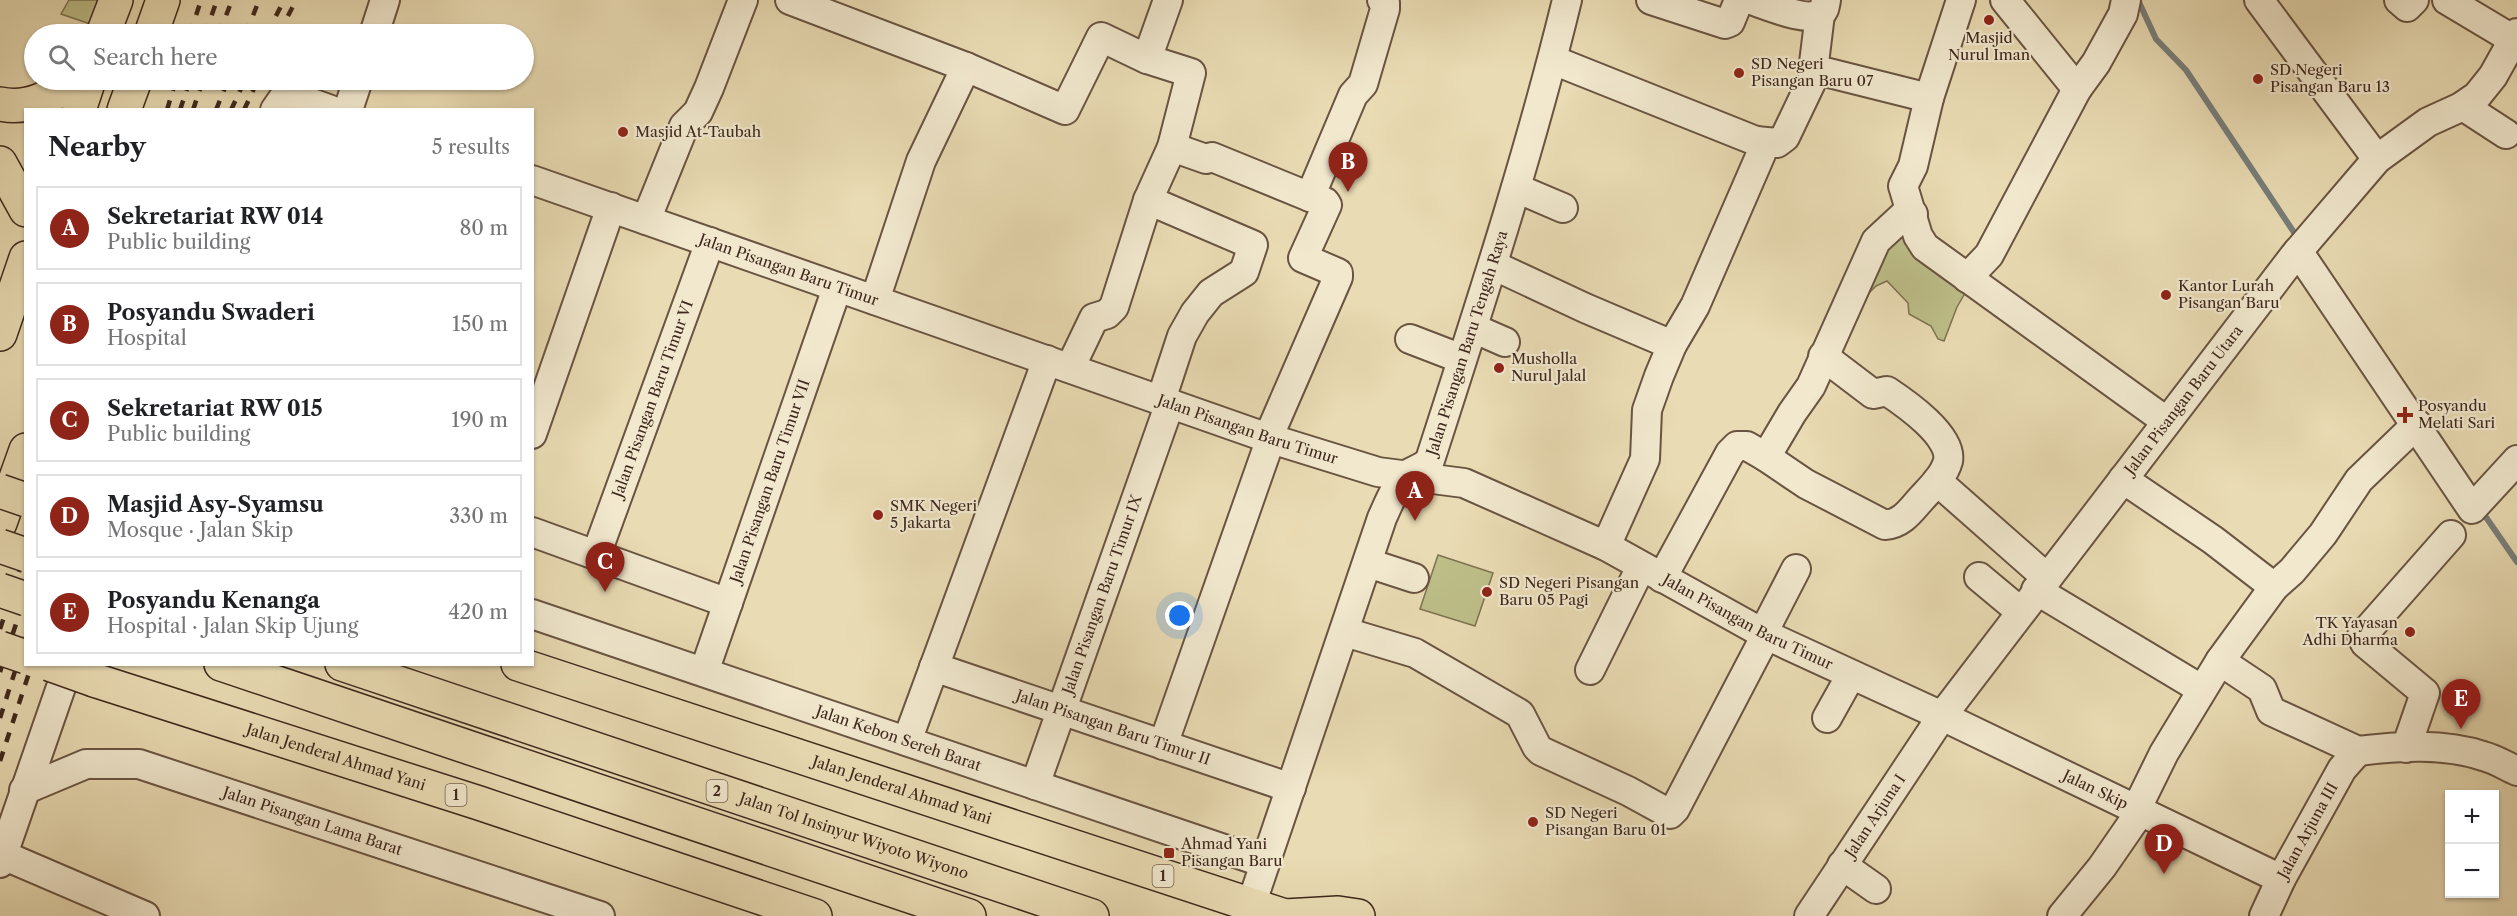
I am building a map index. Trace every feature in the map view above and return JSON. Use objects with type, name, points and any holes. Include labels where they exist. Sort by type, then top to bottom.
[{"type":"main road","points":[[107,24],[116,0]]},
{"type":"main road","points":[[155,24],[163,0]]},
{"type":"main road","points":[[0,104],[28,104],[61,90]]},
{"type":"main road","points":[[80,108],[86,90]]},
{"type":"main road","points":[[125,108],[131,90]]},
{"type":"main road","points":[[0,119],[24,128]]},
{"type":"main road","points":[[0,145],[24,154]]},
{"type":"main road","points":[[0,163],[24,206]]},
{"type":"main road","points":[[0,334],[24,264]]},
{"type":"main road","points":[[0,524],[24,456]]},
{"type":"main road","points":[[0,491],[24,499]]},
{"type":"main road","points":[[0,546],[24,554]]},
{"type":"main road","points":[[0,590],[24,598]]},
{"type":"main road","points":[[0,648],[24,656]]},
{"type":"main road","name":"Jalan Jenderal Ahmad Yani","points":[[57,666],[479,802],[815,916]]},
{"type":"main road","points":[[227,666],[969,916]]},
{"type":"main road","name":"Jalan Tol Insinyur Wiyoto Wiyono","points":[[348,666],[1092,916]]},
{"type":"main road","name":"Jalan Jenderal Ahmad Yani","points":[[524,666],[1285,916],[1338,913],[1358,916]]},
{"type":"street","points":[[377,24],[385,0]]},
{"type":"street","points":[[646,220],[684,126],[698,112],[709,88],[743,0]]},
{"type":"street","points":[[790,0],[966,67],[1065,110],[1101,37],[1147,59],[1191,74],[1172,147],[1148,200],[1114,307],[1107,314],[1094,318],[1058,364],[934,667],[907,741]]},
{"type":"street","points":[[1147,59],[1168,0]]},
{"type":"street","points":[[1310,197],[1353,95],[1363,84],[1385,9],[1385,3],[1382,0]]},
{"type":"street","name":"Jalan Pisangan Baru Tengah Raya","points":[[1251,904],[1382,518],[1394,494],[1408,474],[1426,465],[1430,460],[1466,372],[1473,328],[1516,189],[1568,0]]},
{"type":"street","points":[[1651,0],[1725,24],[1730,21],[1739,0]]},
{"type":"street","points":[[1553,60],[1756,141],[1777,143],[1785,137],[1817,70],[1814,63],[1823,7],[1797,15],[1751,0]]},
{"type":"street","points":[[1961,0],[1929,98],[1913,166],[1903,186],[1918,236],[1925,247],[2166,421]]},
{"type":"street","points":[[2005,0],[2077,89]]},
{"type":"street","points":[[1968,278],[1989,255],[2077,89],[2096,63],[2123,14],[2126,0]]},
{"type":"street","points":[[2259,0],[2377,159]]},
{"type":"street","points":[[2399,0],[2407,7],[2414,0]]},
{"type":"street","points":[[2446,0],[2515,36]]},
{"type":"street","name":"Jalan Pisangan Baru Utara","points":[[1942,716],[2166,421],[2304,245],[2377,159],[2428,122],[2463,106],[2477,96],[2493,76],[2515,36]]},
{"type":"street","points":[[875,300],[921,161],[966,67]]},
{"type":"street","points":[[1817,70],[1929,98]]},
{"type":"street","points":[[349,108],[355,90]]},
{"type":"street","points":[[276,108],[284,97],[295,97],[325,108]]},
{"type":"street","points":[[2463,106],[2506,134]]},
{"type":"street","points":[[1606,546],[1645,459],[1647,410],[1672,345],[1695,306],[1761,154],[1756,141]]},
{"type":"street","points":[[1163,745],[1270,438],[1338,277],[1338,273],[1303,258],[1327,205],[1325,202],[1212,157],[1206,159],[1172,147]]},
{"type":"street","name":"Jalan Pisangan Baru Timur","points":[[534,181],[1270,438],[1378,472],[1408,474],[1464,483],[1606,546],[1651,573],[1765,634],[1942,716]]},
{"type":"street","points":[[1516,189],[1563,208]]},
{"type":"street","name":"Jalan Pisangan Baru Timur IX","points":[[1035,785],[1166,401],[1182,336],[1195,313],[1211,293],[1244,272],[1253,245],[1148,200]]},
{"type":"street","points":[[534,428],[611,207]]},
{"type":"street","points":[[1766,457],[1811,386],[1876,241],[1903,216],[1913,214]]},
{"type":"street","name":"Jalan Pisangan Baru Timur VI","points":[[596,555],[710,242]]},
{"type":"street","points":[[2304,245],[2417,424],[2477,504],[2517,460]]},
{"type":"street","points":[[1493,265],[1672,345]]},
{"type":"street","name":"Jalan Pisangan Baru Timur VII","points":[[704,672],[837,288]]},
{"type":"street","points":[[1473,328],[1505,342]]},
{"type":"street","points":[[1410,339],[1466,372]]},
{"type":"street","points":[[1590,670],[1651,573],[1730,453],[1737,446],[1743,445],[1766,457],[1806,484],[1886,525],[1900,521],[1937,481],[1946,467],[1948,452],[1945,444],[1928,424],[1911,408],[1887,391],[1873,394],[1823,356]]},
{"type":"street","points":[[2062,916],[2102,867],[2138,811],[2164,753],[2220,661],[2274,587],[2292,571],[2324,534],[2359,480],[2417,424]]},
{"type":"street","points":[[2123,479],[2213,540],[2274,587]]},
{"type":"street","points":[[1937,481],[2035,594]]},
{"type":"street","points":[[534,533],[728,603]]},
{"type":"street","points":[[2406,748],[2425,693],[2365,643],[2362,636],[2451,535]]},
{"type":"street","points":[[1368,563],[1414,578]]},
{"type":"street","points":[[1345,632],[1415,653],[1520,714],[1541,751],[1628,791],[1670,814],[1675,809],[1796,569]]},
{"type":"street","points":[[1979,577],[2035,594],[2201,689]]},
{"type":"street","name":"Jalan Kebon Sereh Barat","points":[[534,615],[1265,863]]},
{"type":"street","points":[[2220,661],[2262,689],[2271,711],[2358,751],[2445,747],[2484,756],[2517,771]]},
{"type":"street","name":"Jalan Pisangan Baru Timur II","points":[[934,667],[1291,788]]},
{"type":"street","points":[[81,672],[24,790],[1,859],[145,916]]},
{"type":"street","points":[[1827,718],[1851,675]]},
{"type":"street","name":"Jalan Skip","points":[[1942,716],[2281,879]]},
{"type":"street","name":"Jalan Arjuna I","points":[[1809,916],[1942,716]]},
{"type":"street","name":"Jalan Arjuna III","points":[[2264,916],[2281,879],[2342,769],[2358,751]]},
{"type":"street","name":"Jalan Pisangan Lama Barat","points":[[24,790],[86,764],[140,764],[600,916]]},
{"type":"street","points":[[1842,865],[1876,889]]},
{"type":"green space","points":[[69,0],[115,0],[107,24],[90,24],[61,14]]},
{"type":"green space","points":[[1920,222],[1972,281],[1957,307],[1944,341],[1938,339],[1931,326],[1909,314],[1908,303],[1887,281],[1876,286],[1860,302],[1881,238]]},
{"type":"green space","points":[[1438,555],[1493,573],[1475,626],[1420,609]]},
{"type":"waterway","points":[[2138,0],[2156,39],[2186,70],[2299,240]]},
{"type":"waterway","points":[[2481,510],[2517,562]]},
{"type":"railway","points":[[193,24],[201,0]]},
{"type":"railway","points":[[209,24],[217,0]]},
{"type":"railway","points":[[223,24],[232,0]]},
{"type":"railway","points":[[250,24],[259,0]]},
{"type":"railway","points":[[272,24],[284,0]]},
{"type":"railway","points":[[284,24],[296,0]]},
{"type":"railway","points":[[168,108],[173,90]]},
{"type":"railway","points":[[181,108],[187,90]]},
{"type":"railway","points":[[194,108],[200,90]]},
{"type":"railway","points":[[217,108],[224,90]]},
{"type":"railway","points":[[232,108],[240,90]]},
{"type":"railway","points":[[245,108],[253,90]]},
{"type":"railway","points":[[0,629],[24,557]]},
{"type":"railway","points":[[0,672],[24,600]]},
{"type":"railway","points":[[0,718],[24,643]]},
{"type":"railway","points":[[0,761],[31,666]]},
{"type":"place","name":"Masjid Nurul Iman","points":[[1989,20]]},
{"type":"place","name":"SD Negeri Pisangan Baru 07","points":[[1739,73]]},
{"type":"place","name":"SD Negeri Pisangan Baru 13","points":[[2258,79]]},
{"type":"place","name":"Masjid At-Taubah","points":[[623,132]]},
{"type":"place","name":"Posyandu Swaderi","points":[[1348,192]]},
{"type":"place","name":"Kantor Lurah Pisangan Baru","points":[[2166,295]]},
{"type":"place","name":"Musholla Nurul Jalal","points":[[1499,368]]},
{"type":"place","name":"Posyandu Melati Sari","points":[[2405,415]]},
{"type":"place","name":"SMK Negeri 5 Jakarta","points":[[878,515]]},
{"type":"place","name":"Sekretariat RW 014","points":[[1415,521]]},
{"type":"place","name":"Sekretariat RW 015","points":[[605,592]]},
{"type":"place","name":"SD Negeri Pisangan Baru 05 Pagi","points":[[1487,592]]},
{"type":"place","name":"TK Yayasan Adhi Dharma","points":[[2410,632]]},
{"type":"place","name":"Posyandu Kenanga","points":[[2461,729]]},
{"type":"place","name":"SD Negeri Pisangan Baru 01","points":[[1533,822]]},
{"type":"place","name":"Ahmad Yani Pisangan Baru","points":[[1169,853]]},
{"type":"place","name":"Masjid Asy-Syamsu","points":[[2164,874]]}]
